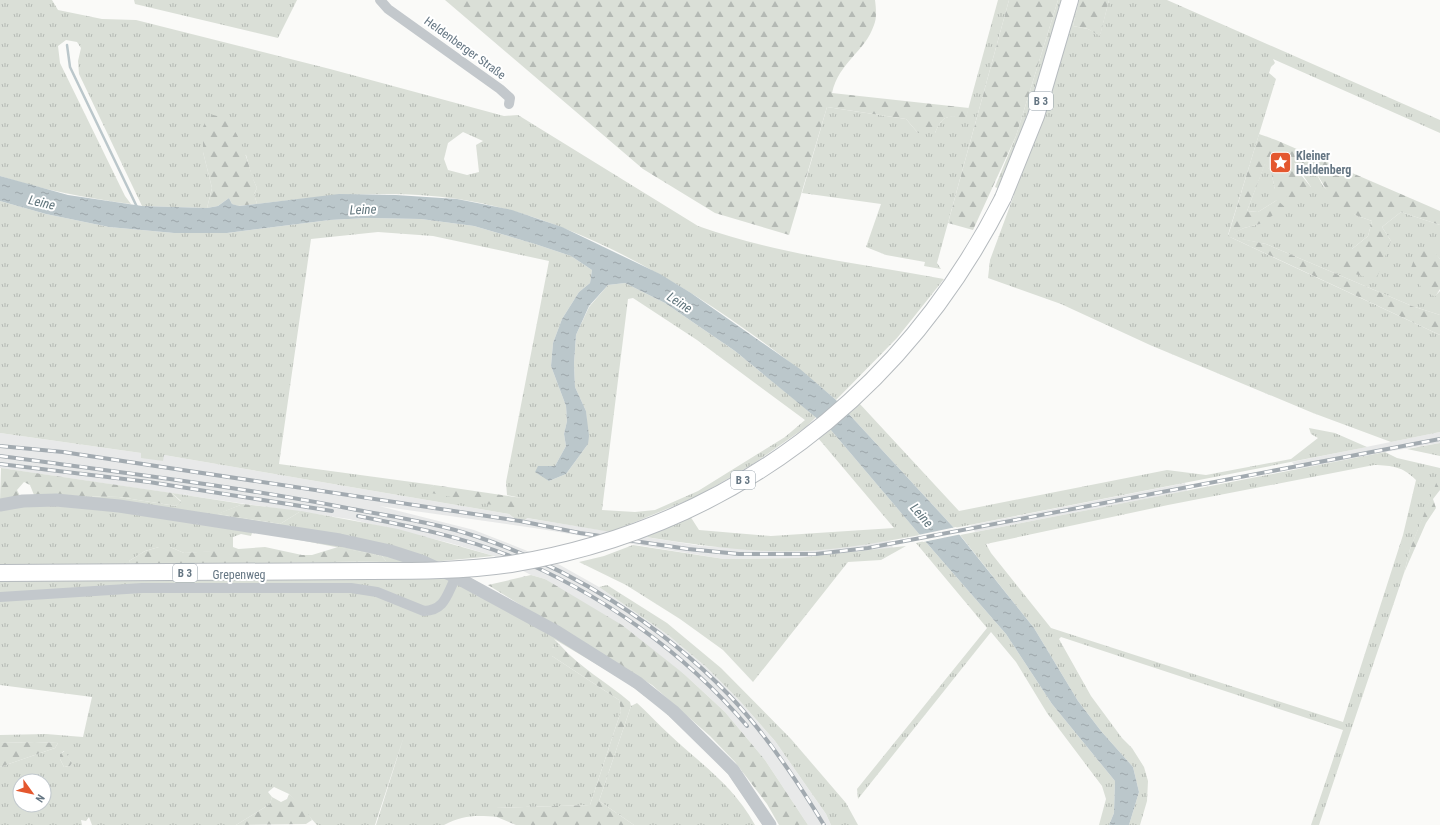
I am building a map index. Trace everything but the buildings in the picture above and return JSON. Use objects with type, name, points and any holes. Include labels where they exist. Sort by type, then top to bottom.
[{"type":"main road","name":"B 3","points":[[0,573],[370,571],[439,570],[482,567],[560,554],[606,541],[659,522],[710,499],[782,456],[821,427],[848,404],[889,364],[944,298],[976,249],[1003,198],[1036,116],[1070,0]]},
{"type":"street","name":"Heldenberger Straße","points":[[380,0],[388,9],[500,89],[510,98],[509,104]]},
{"type":"street","points":[[0,505],[23,501],[56,500],[96,503],[340,540],[407,556],[456,577],[557,632],[638,683],[673,711],[732,770],[770,825]]},
{"type":"street","name":"Grepenweg","points":[[0,596],[142,588],[351,588],[377,592],[424,611],[432,610],[443,605],[456,577]]},
{"type":"shaded area","points":[[1440,432],[1440,443],[1298,469],[1292,462]]},
{"type":"shaded area","points":[[0,433],[141,453],[141,458],[164,455],[509,514],[514,518],[525,520],[526,518],[702,546],[771,550],[821,550],[890,540],[893,548],[852,553],[797,558],[724,559],[534,528],[379,506],[474,530],[560,565],[599,587],[668,635],[705,666],[739,700],[775,741],[826,814],[831,825],[808,825],[765,760],[725,712],[684,674],[545,579],[531,575],[494,556],[450,543],[349,519],[0,468]]},
{"type":"shaded area","points":[[1185,483],[1187,491],[975,532],[971,525]]},
{"type":"green space","points":[[0,0],[52,0],[58,10],[102,19],[136,20],[330,69],[504,116],[518,115],[698,226],[728,236],[788,251],[944,279],[897,338],[836,400],[796,367],[753,335],[707,303],[659,274],[610,248],[560,227],[509,210],[458,199],[408,194],[332,196],[257,204],[254,194],[257,188],[252,177],[246,155],[203,152],[212,188],[207,208],[142,206],[79,74],[78,61],[81,48],[77,42],[66,40],[58,46],[60,63],[125,196],[131,204],[65,193],[0,176]],"holes":[[[463,132],[483,141],[476,145],[479,172],[467,175],[448,170],[444,159],[448,143]]]},
{"type":"green space","points":[[134,0],[297,0],[278,38],[135,4]]},
{"type":"green space","points":[[445,0],[875,0],[876,19],[870,34],[865,43],[840,73],[835,82],[832,93],[969,108],[966,118],[946,118],[943,119],[935,133],[918,133],[906,119],[827,107],[789,235],[715,213],[643,169]]},
{"type":"green space","points":[[998,0],[1009,0],[937,263],[941,269],[924,266],[925,262],[886,255],[866,247],[881,204],[802,193],[827,107],[906,119],[918,133],[935,133],[943,119],[946,118],[954,116],[966,117]]},
{"type":"green space","points":[[1009,0],[1058,0],[1016,136],[973,230],[948,223]]},
{"type":"green space","points":[[1058,0],[1079,0],[1073,26],[1088,29],[1100,35],[1109,0],[1167,0],[1440,120],[1440,133],[1273,59],[1275,63],[1271,67],[1269,73],[1276,79],[1228,235],[1244,228],[1260,224],[1277,200],[1258,212],[1247,211],[1265,163],[1271,172],[1275,189],[1311,187],[1294,162],[1315,171],[1323,186],[1355,215],[1372,221],[1368,236],[1352,249],[1384,257],[1391,241],[1382,227],[1401,212],[1440,225],[1440,259],[1433,251],[1435,296],[1440,291],[1440,315],[1412,306],[1266,244],[1230,237],[1440,335],[1440,432],[1391,442],[1313,413],[1150,345],[1061,304],[988,278],[990,260],[1014,195],[995,187],[1016,136]]},
{"type":"green space","points":[[1079,0],[1109,0],[1100,36],[1088,29],[1073,26]]},
{"type":"green space","points":[[213,115],[223,119],[231,126],[237,135],[257,188],[254,194],[257,204],[238,206],[232,204],[229,198],[218,206],[207,208],[212,188],[203,152],[203,127],[207,118]]},
{"type":"green space","points":[[1259,134],[1440,211],[1440,225],[1401,212],[1382,227],[1391,241],[1376,280],[1348,272],[1341,265],[1352,249],[1368,236],[1372,221],[1355,215],[1334,202],[1315,171],[1294,163],[1301,175],[1311,187],[1308,197],[1288,198],[1275,189],[1271,172],[1265,164],[1247,211],[1258,212],[1277,200],[1285,207],[1260,224],[1244,228],[1228,236]]},
{"type":"green space","points":[[0,201],[46,214],[109,227],[174,233],[227,233],[330,220],[367,218],[421,219],[474,226],[571,256],[592,270],[590,283],[579,292],[562,319],[553,343],[551,366],[566,406],[567,421],[564,434],[566,446],[555,466],[538,466],[549,481],[566,474],[588,444],[586,411],[575,387],[574,364],[576,335],[589,307],[608,285],[625,283],[665,303],[735,351],[816,417],[806,427],[753,464],[698,496],[611,532],[527,518],[525,520],[514,518],[509,514],[164,455],[163,461],[141,458],[141,453],[0,433]],"holes":[[[378,232],[433,236],[549,261],[506,482],[507,495],[521,498],[429,489],[434,485],[279,464],[311,239]],[[633,298],[697,340],[805,420],[785,437],[698,491],[655,510],[635,512],[602,510],[628,299]]]},
{"type":"green space","points":[[1228,236],[1266,244],[1412,306],[1440,315],[1440,335]]},
{"type":"green space","points":[[1417,251],[1434,251],[1440,259],[1440,289],[1435,297],[1422,289],[1411,268]]},
{"type":"green space","points":[[859,403],[959,511],[1167,470],[1206,475],[1291,459],[1318,438],[1311,434],[1309,428],[1335,433],[1367,447],[954,528],[848,413]]},
{"type":"green space","points":[[830,429],[920,535],[846,547],[799,551],[733,549],[646,537],[690,516],[699,530],[771,536],[894,528],[818,438]]},
{"type":"green space","points":[[1440,443],[1440,456],[1407,449]]},
{"type":"green space","points":[[1385,452],[1397,458],[1440,468],[1440,476],[1410,549],[1404,573],[1319,825],[1311,825],[1343,730],[1061,637],[1059,639],[1091,696],[1122,738],[1132,748],[1144,767],[1148,781],[1147,801],[1140,825],[1129,825],[1139,792],[1133,767],[1101,731],[1078,701],[1034,628],[960,535]],"holes":[[[1374,465],[1392,466],[1402,469],[1416,480],[1403,535],[1343,722],[1051,628],[991,553],[986,544],[1168,505]]]},
{"type":"green space","points":[[1,468],[172,493],[181,502],[176,506],[119,497],[34,495],[30,485],[24,482],[17,490],[21,498],[0,501]]},
{"type":"green space","points":[[1439,476],[1440,490],[1433,499],[1436,508],[1426,523],[1404,573],[1410,549]]},
{"type":"green space","points":[[434,485],[521,498],[527,505],[523,511],[431,493],[428,489]]},
{"type":"green space","points":[[172,493],[243,504],[218,514],[280,524],[301,511],[398,529],[494,556],[410,564],[390,564],[397,579],[469,577],[631,671],[681,710],[740,770],[775,825],[763,825],[728,774],[706,750],[659,707],[626,682],[554,639],[560,645],[552,648],[552,656],[619,700],[621,711],[590,805],[496,808],[497,817],[470,816],[457,819],[444,825],[376,825],[404,736],[375,825],[317,825],[289,794],[274,787],[268,792],[272,797],[270,804],[236,825],[92,825],[89,817],[86,821],[81,820],[82,825],[0,825],[0,767],[55,748],[58,743],[0,743],[0,735],[46,734],[83,737],[92,697],[0,685],[0,501],[34,495],[119,497],[176,506],[181,501]],"holes":[[[252,533],[263,533],[382,556],[386,561],[133,566],[129,561],[145,551],[159,547],[170,547],[184,553],[241,550],[233,547],[233,537],[241,534],[251,536]],[[64,751],[72,763],[70,766],[64,767],[60,759],[60,754]]]},
{"type":"green space","points":[[243,504],[301,511],[280,524],[217,514]]},
{"type":"green space","points":[[925,541],[1006,634],[1052,704],[1115,781],[1114,813],[1109,825],[1099,825],[1106,799],[1102,786],[1047,713],[1016,662],[991,632],[858,799],[857,789],[987,628],[916,543]]},
{"type":"green space","points":[[633,545],[724,559],[797,558],[906,546],[881,560],[848,562],[753,682],[723,650],[680,619],[626,585],[579,562],[604,556]]},
{"type":"green space","points":[[159,547],[170,547],[184,553],[265,547],[302,555],[312,555],[338,547],[382,556],[386,561],[132,566],[129,561],[145,551]]},
{"type":"green space","points":[[531,575],[545,579],[622,625],[684,674],[725,712],[765,760],[808,825],[779,825],[767,804],[735,762],[710,736],[652,685],[488,585]]},
{"type":"green space","points":[[607,585],[667,623],[721,668],[791,739],[846,803],[858,825],[831,825],[826,814],[775,741],[739,700],[705,666],[668,635],[599,587]]},
{"type":"green space","points":[[560,645],[576,661],[630,702],[631,706],[599,801],[634,825],[516,825],[497,817],[495,808],[590,805],[621,711],[619,700],[552,656],[552,648]]},
{"type":"green space","points":[[637,703],[727,787],[737,798],[755,825],[634,825],[599,801],[631,706]]},
{"type":"green space","points":[[0,743],[58,743],[55,748],[0,767]]},
{"type":"green space","points":[[65,751],[72,763],[70,766],[64,767],[60,759],[60,754]]},
{"type":"green space","points":[[289,794],[305,809],[312,820],[306,824],[236,825],[270,804],[272,797],[281,802],[287,799]]},
{"type":"water","name":"Leine","points":[[0,176],[68,195],[142,206],[207,208],[218,206],[229,198],[232,204],[239,206],[339,194],[396,195],[457,199],[512,210],[562,227],[660,274],[691,293],[800,369],[836,400],[954,528],[1034,628],[1078,701],[1101,731],[1133,767],[1139,792],[1129,825],[1109,825],[1114,813],[1115,781],[1052,704],[1006,634],[830,429],[735,351],[665,303],[625,283],[608,285],[589,306],[576,335],[574,364],[575,387],[586,411],[589,436],[588,444],[566,474],[549,481],[535,472],[538,466],[555,466],[566,446],[564,434],[567,421],[566,406],[551,366],[553,343],[562,319],[579,292],[590,283],[592,270],[571,256],[474,226],[421,219],[367,218],[330,220],[227,233],[174,233],[109,227],[46,214],[0,201]]},
{"type":"pier","points":[[956,527],[962,534],[923,542],[918,535]]},
{"type":"waterway","points":[[67,45],[70,67],[137,207]]},
{"type":"railway","points":[[0,446],[63,452],[520,521],[580,533],[688,549],[739,554],[816,554],[868,548],[1440,439]]},
{"type":"railway","points":[[0,456],[221,486],[415,521],[478,537],[546,565],[580,582],[644,622],[702,669],[729,695],[756,725],[803,791],[824,825]]},
{"type":"railway","points":[[0,464],[149,482],[332,511]]},
{"type":"railway","points":[[358,516],[435,533],[492,549],[544,571],[577,588],[639,627],[668,649],[696,673],[747,726]]},
{"type":"place","name":"Kleiner Heldenberg","points":[[1280,163]]}]
